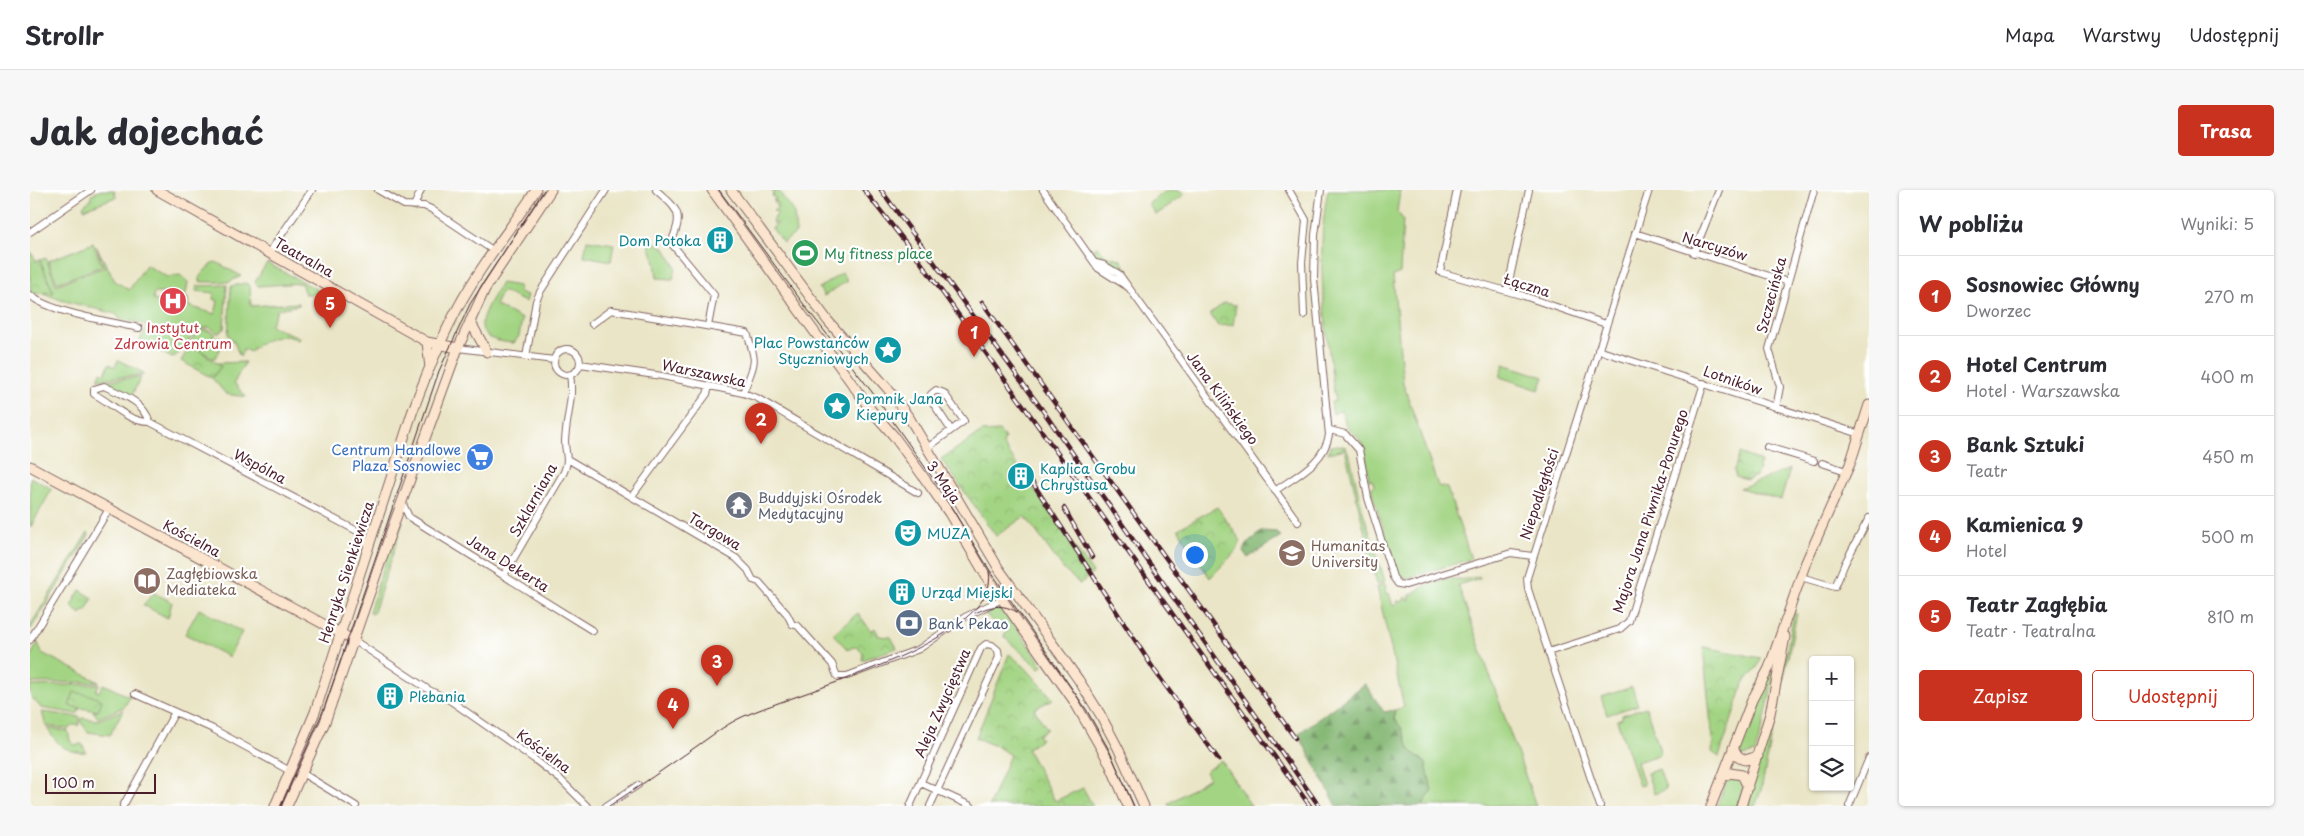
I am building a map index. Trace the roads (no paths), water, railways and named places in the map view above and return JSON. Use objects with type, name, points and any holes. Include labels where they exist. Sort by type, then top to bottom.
[{"type":"main road","name":"Henryka Sienkiewicza","points":[[275,806],[308,731],[412,413],[430,368],[472,283],[536,190]]},
{"type":"main road","points":[[287,806],[325,722],[355,641],[394,523],[458,348],[498,268],[551,190]]},
{"type":"main road","name":"3 Maja","points":[[712,190],[871,410],[893,435],[948,513],[1002,599],[1042,653],[1086,719],[1109,762],[1128,806]]},
{"type":"main road","name":"3 Maja","points":[[731,190],[828,321],[888,389],[910,419],[1003,575],[1073,672],[1100,714],[1144,806]]},
{"type":"main road","name":"Teatralna","points":[[163,191],[427,342],[458,348]]},
{"type":"main road","points":[[470,321],[487,352]]},
{"type":"main road","points":[[427,342],[430,368]]},
{"type":"main road","points":[[1711,806],[1752,700],[1769,668],[1801,576],[1846,472],[1869,405]]},
{"type":"main road","name":"Kościelna","points":[[30,466],[355,641]]},
{"type":"main road","points":[[1744,804],[1770,714],[1789,613]]},
{"type":"main road","points":[[1733,748],[1738,756],[1745,760],[1758,756]]},
{"type":"main road","points":[[1723,777],[1730,774],[1742,774],[1748,787]]},
{"type":"street","points":[[30,232],[91,190]]},
{"type":"street","points":[[269,253],[312,190]]},
{"type":"street","points":[[378,190],[404,205],[431,209],[494,251]]},
{"type":"street","points":[[414,206],[421,190]]},
{"type":"street","points":[[526,357],[536,301],[540,292],[606,190]]},
{"type":"street","points":[[656,190],[672,205],[678,215],[679,222],[671,243],[714,295],[708,326]]},
{"type":"street","name":"Jana Kilińskiego","points":[[1043,190],[1096,263],[1104,265],[1119,274],[1298,522]]},
{"type":"street","points":[[1288,190],[1306,220],[1302,263],[1304,315]]},
{"type":"street","points":[[1275,490],[1317,460],[1325,448],[1330,430],[1314,279],[1315,235],[1321,190]]},
{"type":"street","name":"Łączna","points":[[1457,190],[1440,272],[1507,291],[1606,324]]},
{"type":"street","points":[[1507,291],[1529,190]]},
{"type":"street","name":"Niepodległości","points":[[1600,806],[1527,586],[1527,575],[1649,190]]},
{"type":"street","points":[[1694,252],[1719,190]]},
{"type":"street","name":"Szczecińska","points":[[1776,408],[1780,387],[1769,349],[1814,190]]},
{"type":"street","name":"Narcyzów","points":[[1635,233],[1788,282]]},
{"type":"street","points":[[30,295],[35,300],[58,308],[138,328]]},
{"type":"street","points":[[592,324],[611,310],[748,333],[755,363],[753,373],[743,393]]},
{"type":"street","points":[[458,348],[554,360]]},
{"type":"street","points":[[568,349],[576,353],[580,364],[576,371],[570,375],[558,372],[554,360],[558,352],[568,349]]},
{"type":"street","name":"Lotników","points":[[1598,350],[1860,434]]},
{"type":"street","name":"Warszawska","points":[[580,364],[662,376],[743,393],[774,408],[918,493]]},
{"type":"street","name":"Szklarniana","points":[[504,575],[564,472],[569,460],[565,443],[572,394],[570,375]]},
{"type":"street","name":"Majora Jana Piwnika-Ponurego","points":[[1548,652],[1614,632],[1627,624],[1704,383]]},
{"type":"street","name":"Wspólna","points":[[150,422],[143,408],[138,403],[104,386],[94,389],[94,394],[108,401],[116,410],[140,422],[150,422],[358,532]]},
{"type":"street","points":[[632,496],[707,394],[709,387]]},
{"type":"street","points":[[927,448],[951,430],[964,420],[944,393],[936,390],[931,394],[931,400],[951,430]]},
{"type":"street","points":[[1330,430],[1346,434],[1358,450],[1370,504],[1393,577],[1398,584],[1408,584],[1514,552],[1532,556]]},
{"type":"street","points":[[1767,447],[1814,461]]},
{"type":"street","name":"Targowa","points":[[569,460],[742,562],[753,580],[759,582],[787,614],[792,624],[798,626],[832,664],[837,676],[847,676],[919,648],[965,617],[1002,599]]},
{"type":"street","points":[[1822,463],[1846,472]]},
{"type":"street","points":[[394,523],[409,517],[402,501]]},
{"type":"street","points":[[30,640],[109,509]]},
{"type":"street","name":"Jana Dekerta","points":[[409,517],[593,631]]},
{"type":"street","points":[[1801,576],[1835,587],[1845,563],[1869,518]]},
{"type":"street","points":[[368,548],[366,541],[358,532],[375,528]]},
{"type":"street","name":"Kościelna","points":[[355,641],[429,690],[448,699],[534,758],[561,780],[587,806]]},
{"type":"street","name":"Aleja Zwycięstwa","points":[[910,806],[981,648],[986,644],[993,645],[998,650],[999,657],[930,806]]},
{"type":"street","points":[[136,694],[213,729],[290,771]]},
{"type":"street","points":[[123,806],[175,712]]},
{"type":"street","points":[[1849,806],[1869,758]]},
{"type":"street","points":[[302,773],[356,806]]},
{"type":"street","points":[[921,783],[971,806]]},
{"type":"street","points":[[606,806],[638,785]]},
{"type":"tram line","points":[[281,806],[324,709],[439,371],[470,304],[544,190]]},
{"type":"tram line","points":[[719,190],[808,310],[872,392],[937,484],[989,569],[1086,709],[1109,750],[1134,806]]},
{"type":"tram line","points":[[609,806],[738,719],[888,662],[929,642],[963,621],[985,597],[989,571]]},
{"type":"tram line","points":[[975,613],[996,606],[1006,607],[1017,612]]},
{"type":"railway","points":[[864,190],[917,257],[1310,806]]},
{"type":"railway","points":[[881,190],[1041,408],[1319,806]]},
{"type":"railway","points":[[982,302],[1295,738]]},
{"type":"railway","points":[[1023,468],[1155,671],[1219,760]]},
{"type":"railway","points":[[1064,508],[1092,557]]},
{"type":"place","name":"Dom Potoka","points":[[720,240]]},
{"type":"place","name":"My fitness place","points":[[805,253]]},
{"type":"place","name":"Instytut Zdrowia Centrum","points":[[173,301]]},
{"type":"place","name":"Teatr Zagłębia","points":[[330,328]]},
{"type":"place","name":"Plac Powstańców Styczniowych","points":[[888,350]]},
{"type":"place","name":"Sosnowiec Główny","points":[[974,357]]},
{"type":"place","name":"Pomnik Jana Kiepury","points":[[837,406]]},
{"type":"place","name":"Hotel Centrum","points":[[761,444]]},
{"type":"place","name":"Centrum Handlowe Plaza Sosnowiec","points":[[480,457]]},
{"type":"place","name":"Kaplica Grobu Chrystusa","points":[[1021,476]]},
{"type":"place","name":"Buddyjski Ośrodek Medytacyjny","points":[[739,505]]},
{"type":"place","name":"MUZA","points":[[908,533]]},
{"type":"place","name":"Humanitas University","points":[[1292,553]]},
{"type":"place","name":"Zagłębiowska Mediateka","points":[[147,581]]},
{"type":"place","name":"Urząd Miejski","points":[[902,592]]},
{"type":"place","name":"Bank Pekao","points":[[909,623]]},
{"type":"place","name":"Bank Sztuki","points":[[717,686]]},
{"type":"place","name":"Plebania","points":[[390,696]]},
{"type":"place","name":"Kamienica 9","points":[[673,729]]}]
